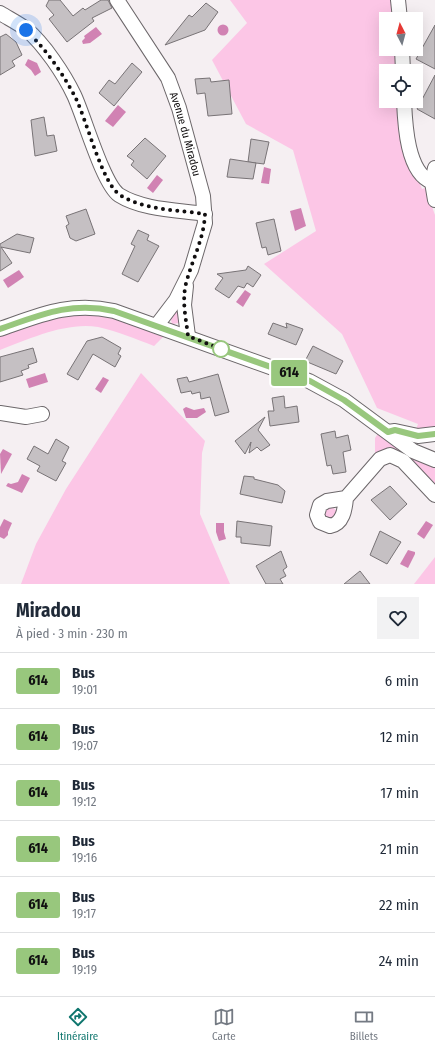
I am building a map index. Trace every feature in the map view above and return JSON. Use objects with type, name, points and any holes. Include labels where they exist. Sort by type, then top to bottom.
[{"type":"street","name":"Avenue du Miradou","points":[[117,0],[168,78],[179,108],[203,196],[205,214],[203,231],[187,280],[184,298],[188,336]]},
{"type":"street","points":[[398,0],[399,12]]},
{"type":"street","points":[[0,13],[26,30],[46,50],[74,94],[103,168],[114,189],[119,194],[135,202],[155,207],[205,214]]},
{"type":"street","points":[[405,108],[408,144],[422,176],[426,180],[432,182]]},
{"type":"street","points":[[435,168],[432,182],[435,200]]},
{"type":"street","name":"Avenue du Miradou","points":[[157,325],[176,300],[187,280]]},
{"type":"street","points":[[0,330],[39,316],[74,307],[84,306],[114,311],[188,336],[317,384],[344,400],[413,451],[432,460]]},
{"type":"street","points":[[0,413],[26,417],[42,414]]},
{"type":"street","points":[[388,432],[395,430],[418,436],[435,435]]},
{"type":"street","points":[[432,460],[424,448],[435,435]]},
{"type":"street","points":[[346,498],[380,459],[390,455],[402,461],[435,496]]},
{"type":"shaded area","points":[[230,0],[394,0],[396,12],[379,12],[379,56],[398,56],[398,64],[379,64],[379,108],[401,108],[418,179],[422,189],[425,188],[435,215],[435,428],[416,429],[418,424],[377,408],[342,334],[264,264],[316,231],[293,150],[246,124],[212,60],[247,23]]},
{"type":"shaded area","points":[[221,25],[225,25],[227,26],[227,34],[221,35],[218,32],[218,28]]},
{"type":"shaded area","points":[[96,27],[102,34],[90,43],[83,44],[82,41],[85,38],[84,36]]},
{"type":"shaded area","points":[[28,59],[37,63],[41,72],[35,76],[25,65]]},
{"type":"shaded area","points":[[118,105],[126,112],[113,127],[105,121]]},
{"type":"shaded area","points":[[264,167],[271,169],[269,184],[261,183]]},
{"type":"shaded area","points":[[157,175],[163,180],[153,193],[147,188]]},
{"type":"shaded area","points":[[301,208],[306,226],[295,231],[290,211]]},
{"type":"shaded area","points":[[19,270],[24,277],[8,288],[3,280]]},
{"type":"shaded area","points":[[245,290],[251,294],[243,307],[236,302]]},
{"type":"shaded area","points":[[179,308],[181,320],[179,323],[172,324],[170,316]]},
{"type":"shaded area","points":[[103,313],[166,334],[154,346],[98,327],[73,327],[48,332],[0,350],[0,333],[50,316]]},
{"type":"shaded area","points":[[45,373],[48,382],[29,388],[26,379]]},
{"type":"shaded area","points":[[141,373],[205,441],[202,453],[200,514],[230,584],[21,584],[36,544],[66,489]]},
{"type":"shaded area","points":[[103,377],[109,380],[101,393],[95,389]]},
{"type":"shaded area","points":[[186,407],[194,410],[204,408],[206,412],[197,418],[186,418],[183,409]]},
{"type":"shaded area","points":[[379,432],[420,461],[435,466],[435,490],[423,478],[375,455],[375,438]]},
{"type":"shaded area","points":[[3,449],[12,454],[1,474],[0,454]]},
{"type":"shaded area","points":[[22,474],[30,478],[22,493],[6,486],[8,483],[11,484],[18,482]]},
{"type":"shaded area","points":[[330,507],[335,509],[337,514],[335,519],[330,521],[325,519],[323,514],[325,509]]},
{"type":"shaded area","points":[[4,519],[12,523],[8,535],[4,539],[0,537],[0,527]]},
{"type":"shaded area","points":[[426,521],[433,525],[424,539],[417,534]]},
{"type":"shaded area","points":[[216,523],[224,523],[226,539],[219,541],[216,532]]},
{"type":"shaded area","points":[[408,550],[415,552],[415,554],[408,568],[400,564]]},
{"type":"shaded area","points":[[435,557],[435,584],[414,584]]},
{"type":"building","points":[[49,0],[60,0],[73,16],[83,8],[85,10],[101,0],[108,0],[112,8],[92,18],[94,21],[67,42],[49,19],[54,15],[46,6]]},
{"type":"building","points":[[206,3],[218,12],[205,30],[165,45],[189,15],[192,17]]},
{"type":"building","points":[[435,25],[435,69],[416,59],[418,56],[423,56],[423,46]]},
{"type":"building","points":[[6,34],[16,42],[22,55],[12,61],[15,66],[0,75],[0,37]]},
{"type":"building","points":[[132,63],[142,72],[114,106],[99,93],[109,80],[115,84]]},
{"type":"building","points":[[435,75],[435,119],[417,109],[423,108],[423,98]]},
{"type":"building","points":[[210,78],[211,82],[229,80],[232,114],[208,116],[205,93],[197,94],[195,79]]},
{"type":"building","points":[[44,117],[47,136],[54,135],[57,151],[35,156],[31,120]]},
{"type":"building","points":[[145,138],[166,156],[147,179],[131,165],[134,161],[127,156]]},
{"type":"building","points":[[251,139],[269,142],[264,164],[248,162]]},
{"type":"building","points":[[230,159],[256,163],[253,179],[227,177]]},
{"type":"building","points":[[86,209],[95,234],[76,241],[70,238],[66,226],[69,224],[66,216]]},
{"type":"building","points":[[274,219],[281,251],[268,255],[266,247],[262,248],[256,223]]},
{"type":"building","points":[[138,230],[149,235],[147,240],[159,246],[138,282],[122,274],[135,246],[131,244]]},
{"type":"building","points":[[17,234],[34,238],[30,253],[1,247],[12,263],[0,271],[0,244]]},
{"type":"building","points":[[248,266],[261,275],[253,287],[247,283],[244,288],[238,286],[229,298],[215,289],[223,278],[217,274],[246,270]]},
{"type":"building","points":[[273,323],[287,328],[286,323],[303,329],[296,345],[268,334]]},
{"type":"building","points":[[102,337],[121,348],[118,354],[121,356],[115,367],[93,354],[78,380],[67,374],[87,341]]},
{"type":"building","points":[[313,346],[343,361],[336,374],[305,361]]},
{"type":"building","points":[[33,348],[37,362],[28,365],[29,368],[21,371],[23,375],[0,382],[0,357]]},
{"type":"building","points":[[218,374],[229,412],[215,416],[210,397],[201,399],[200,392],[192,394],[191,391],[181,393],[177,379],[187,377],[189,382]]},
{"type":"building","points":[[284,396],[285,408],[297,406],[299,422],[270,426],[268,411],[274,411],[272,398]]},
{"type":"building","points":[[265,417],[258,430],[270,445],[261,451],[257,447],[249,453],[251,442],[245,454],[235,441]]},
{"type":"building","points":[[335,431],[336,438],[348,435],[351,450],[343,452],[346,472],[333,474],[331,465],[327,466],[321,434]]},
{"type":"building","points":[[56,439],[69,447],[62,461],[66,463],[56,481],[37,471],[40,466],[27,459],[34,446],[48,454]]},
{"type":"building","points":[[244,476],[254,477],[254,479],[278,485],[285,491],[282,503],[240,494]]},
{"type":"building","points":[[390,486],[407,504],[390,520],[371,500]]},
{"type":"building","points":[[237,521],[272,526],[270,546],[241,543],[241,537],[236,537]]},
{"type":"building","points":[[380,531],[401,542],[387,564],[370,555]]},
{"type":"building","points":[[281,551],[287,567],[283,570],[286,576],[280,579],[283,584],[266,584],[256,566]]},
{"type":"building","points":[[360,571],[370,584],[344,584],[355,575]]},
{"type":"bus line","name":"614","points":[[0,329],[39,316],[74,307],[84,306],[114,311],[146,321],[317,384],[344,400],[388,432],[395,430],[418,436],[435,434]]},
{"type":"route","points":[[26,30],[46,50],[74,94],[103,168],[114,189],[119,194],[135,202],[155,207],[205,214],[203,231],[187,280],[184,305],[188,336],[221,349]]}]
